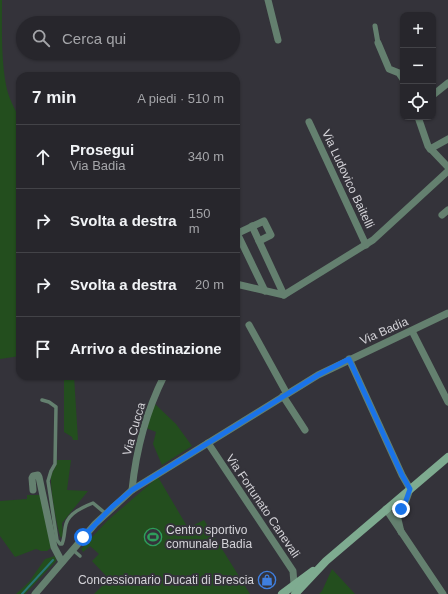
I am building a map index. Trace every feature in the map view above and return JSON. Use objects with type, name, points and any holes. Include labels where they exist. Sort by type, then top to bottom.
[{"type":"main road","points":[[282,594],[326,561],[448,457]]},
{"type":"main road","points":[[295,594],[326,561]]},
{"type":"street","points":[[268,0],[278,40]]},
{"type":"street","points":[[375,26],[378,43],[389,69],[400,74]]},
{"type":"street","points":[[436,93],[448,83]]},
{"type":"street","points":[[419,120],[430,149],[448,167]]},
{"type":"street","name":"Via Ludovico Baitelli","points":[[310,122],[366,245]]},
{"type":"street","points":[[430,149],[448,139]]},
{"type":"street","name":"Via Ludovico Baitelli","points":[[284,295],[373,240],[448,171]]},
{"type":"street","points":[[442,215],[448,210]]},
{"type":"street","points":[[240,232],[264,221],[271,235],[259,241]]},
{"type":"street","points":[[252,226],[284,295]]},
{"type":"street","points":[[240,239],[265,291]]},
{"type":"street","points":[[240,285],[284,295]]},
{"type":"street","name":"Via Badia","points":[[35,594],[105,513],[132,490],[318,375],[448,313]]},
{"type":"street","points":[[249,325],[305,430]]},
{"type":"street","points":[[412,331],[448,402]]},
{"type":"street","points":[[349,359],[402,475],[410,489],[404,506],[397,515],[401,532]]},
{"type":"street","name":"Via Cucca","points":[[132,490],[141,434],[156,392],[162,380]]},
{"type":"street","name":"Via Fortunato Canevali","points":[[208,443],[293,571],[294,584]]},
{"type":"street","points":[[33,490],[32,478],[33,476],[38,475],[54,547],[62,562]]},
{"type":"street","points":[[386,509],[444,594]]},
{"type":"lane","points":[[42,400],[49,402],[56,407],[55,464],[48,481],[57,540],[60,544],[62,544],[66,524],[72,514],[83,507],[93,503],[105,513]]},
{"type":"lane","points":[[73,549],[80,556]]},
{"type":"green space","points":[[0,0],[2,0],[4,74],[7,89],[16,111],[16,357],[0,359]]},
{"type":"green space","points":[[64,380],[74,380],[78,440],[73,440],[72,437],[64,432]]},
{"type":"green space","points":[[155,404],[176,424],[192,446],[162,465],[153,444],[156,432],[146,428]]},
{"type":"green space","points":[[57,460],[71,460],[67,490],[88,491],[62,523],[63,535],[61,538],[56,518],[51,482],[51,477]]},
{"type":"green space","name":"Centro sportivo comunale Badia","points":[[158,477],[188,528],[204,520],[250,594],[94,594],[109,579],[92,561],[99,554],[90,546],[83,552],[81,549],[107,521]]},
{"type":"green space","points":[[27,495],[41,495],[53,546],[47,551],[36,549],[15,557],[0,536],[0,501],[27,499]]},
{"type":"green space","points":[[55,556],[56,561],[25,594],[16,594],[29,582],[45,559]]},
{"type":"green space","points":[[332,569],[355,594],[319,594],[322,591]]},
{"type":"waterway","points":[[22,594],[53,560]]},
{"type":"place","name":"Centro sportivo comunale Badia","points":[[153,537]]},
{"type":"place","name":"Concessionario Ducati di Brescia","points":[[267,580]]},
{"type":"route","points":[[83,537],[112,507],[132,490],[283,396],[318,375],[349,359],[402,475],[410,489],[404,506],[401,509]]}]
